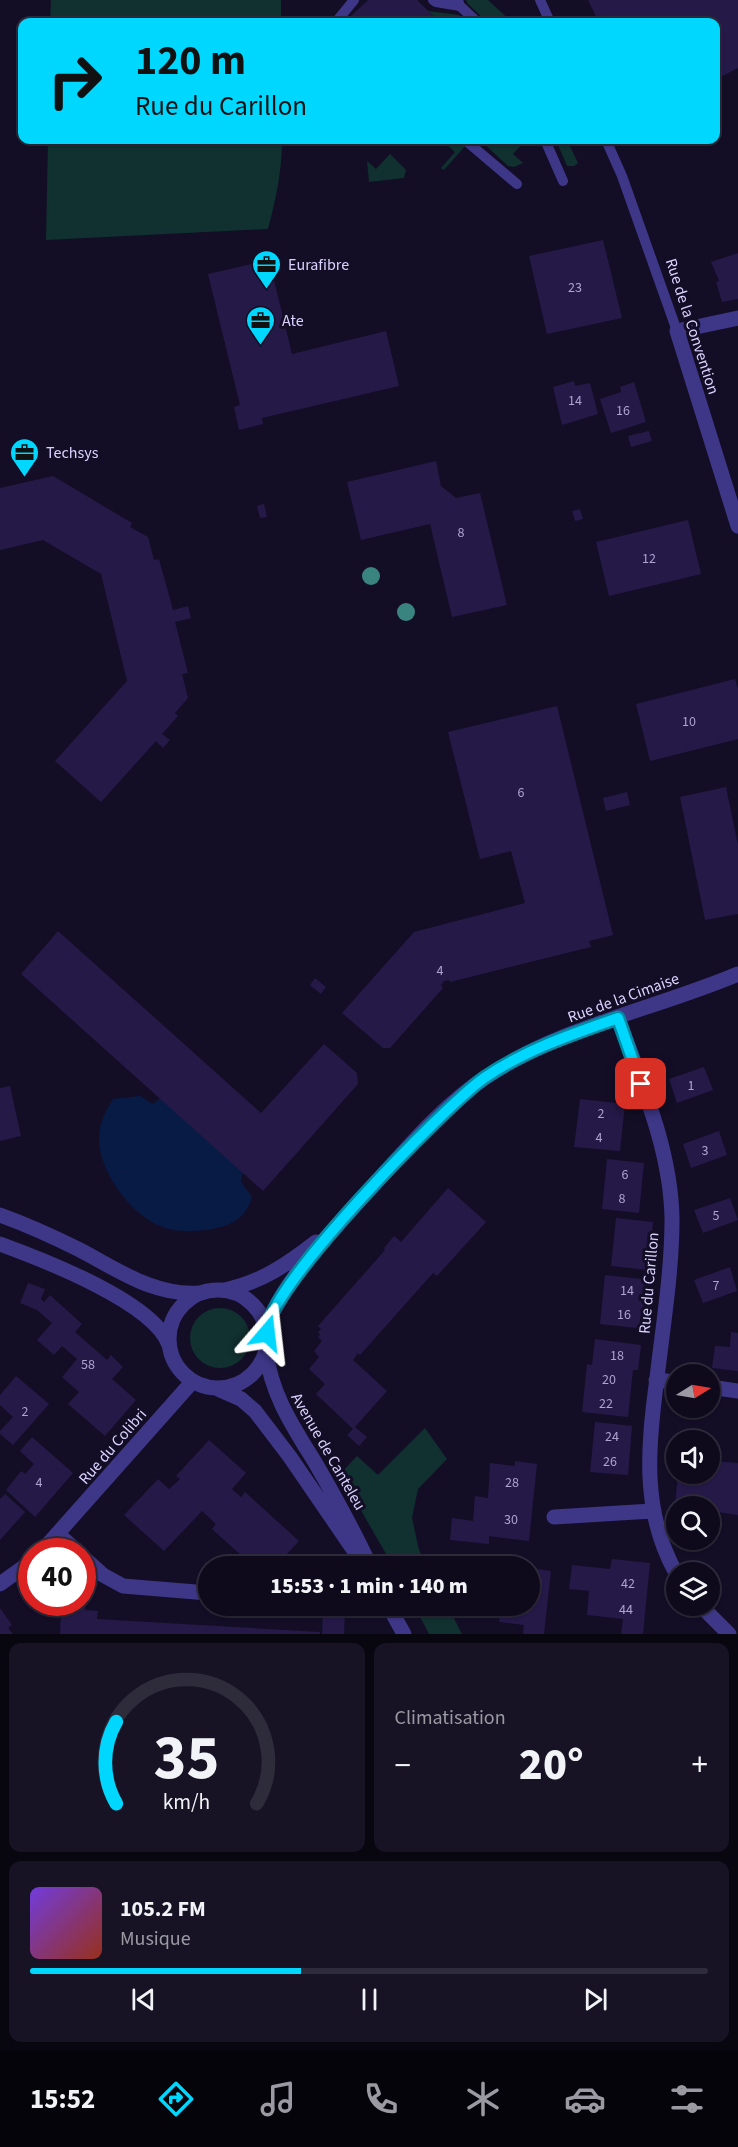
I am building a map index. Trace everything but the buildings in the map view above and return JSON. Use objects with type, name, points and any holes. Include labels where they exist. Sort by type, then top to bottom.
[{"type":"street","points":[[677,331],[738,318]]},
{"type":"street","name":"Rue de la Convention","points":[[677,331],[738,526]]},
{"type":"street","name":"Rue de la Cimaise","points":[[266,1329],[282,1294],[337,1225],[427,1128],[463,1094],[484,1078],[541,1047],[738,974]]},
{"type":"street","name":"Rue du Carillon","points":[[618,1018],[660,1139],[672,1216],[671,1262],[649,1440],[652,1510],[672,1562]]},
{"type":"street","points":[[0,1215],[44,1232],[153,1287],[176,1294],[222,1290],[237,1294],[251,1302],[261,1314],[266,1329],[266,1350],[260,1366],[248,1378],[232,1386],[216,1388],[193,1381],[177,1365],[164,1334],[155,1323],[104,1289],[33,1256],[0,1244]]},
{"type":"street","name":"Rue de la Cimaise","points":[[222,1290],[249,1284],[272,1273],[337,1225]]},
{"type":"street","points":[[170,1349],[169,1337],[173,1319],[184,1304],[200,1293]]},
{"type":"street","name":"Avenue de Canteleu","points":[[266,1350],[278,1400],[350,1524],[365,1556]]},
{"type":"street","points":[[657,1380],[666,1381]]},
{"type":"street","name":"Rue du Colibri","points":[[54,1538],[193,1381]]},
{"type":"street","name":"Avenue de Canteleu","points":[[216,1388],[233,1394],[255,1411],[290,1457],[357,1556]]},
{"type":"street","points":[[720,1388],[738,1390]]},
{"type":"street","points":[[554,1517],[652,1510]]},
{"type":"street","points":[[58,1534],[62,1538]]},
{"type":"street","points":[[96,1569],[123,1586],[198,1592]]},
{"type":"street","points":[[0,1584],[18,1571]]},
{"type":"street","points":[[394,1616],[404,1634]]},
{"type":"street","points":[[711,1616],[729,1634]]},
{"type":"lane","points":[[339,18],[354,0]]},
{"type":"lane","points":[[433,0],[459,3],[473,18]]},
{"type":"lane","points":[[540,0],[548,18]]},
{"type":"lane","points":[[470,144],[516,184]]},
{"type":"lane","points":[[547,144],[563,181]]},
{"type":"lane","name":"Rue de la Convention","points":[[608,144],[622,176],[677,331]]},
{"type":"green space","points":[[51,0],[281,0],[281,18],[50,18]]},
{"type":"green space","points":[[466,0],[488,0],[508,18],[483,18]]},
{"type":"green space","points":[[428,11],[459,15],[462,18],[436,18]]},
{"type":"green space","points":[[48,144],[282,144],[278,185],[268,229],[46,240]]},
{"type":"green space","points":[[446,144],[466,145],[444,170],[441,168],[455,152]]},
{"type":"green space","points":[[484,144],[522,144],[513,154],[523,163],[514,167],[508,166]]},
{"type":"green space","points":[[558,144],[569,144],[578,163],[574,166],[567,166]]},
{"type":"green space","points":[[390,154],[406,170],[404,178],[369,182],[367,161],[376,169]]},
{"type":"green space","points":[[214,1308],[226,1308],[237,1313],[245,1321],[250,1338],[248,1350],[237,1363],[226,1368],[214,1368],[203,1363],[195,1355],[190,1344],[190,1332],[195,1321],[203,1313]]},
{"type":"green space","points":[[425,1428],[447,1459],[418,1489],[412,1518],[422,1556],[387,1556],[340,1474],[357,1456],[378,1475]]},
{"type":"green space","points":[[420,1616],[453,1616],[462,1634],[429,1634]]},
{"type":"water","points":[[140,1096],[153,1104],[160,1098],[243,1172],[241,1182],[252,1197],[246,1210],[232,1223],[212,1229],[178,1231],[171,1229],[147,1219],[126,1200],[117,1188],[100,1150],[100,1127],[113,1099]]},
{"type":"place","name":"Eurafibre","points":[[267,290]]},
{"type":"place","name":"Ate","points":[[261,346]]},
{"type":"place","name":"Techsys","points":[[25,478]]},
{"type":"route","points":[[267,1333],[266,1329],[273,1310],[282,1294],[337,1225],[427,1128],[463,1094],[484,1078],[541,1047],[618,1018],[641,1084]]}]
